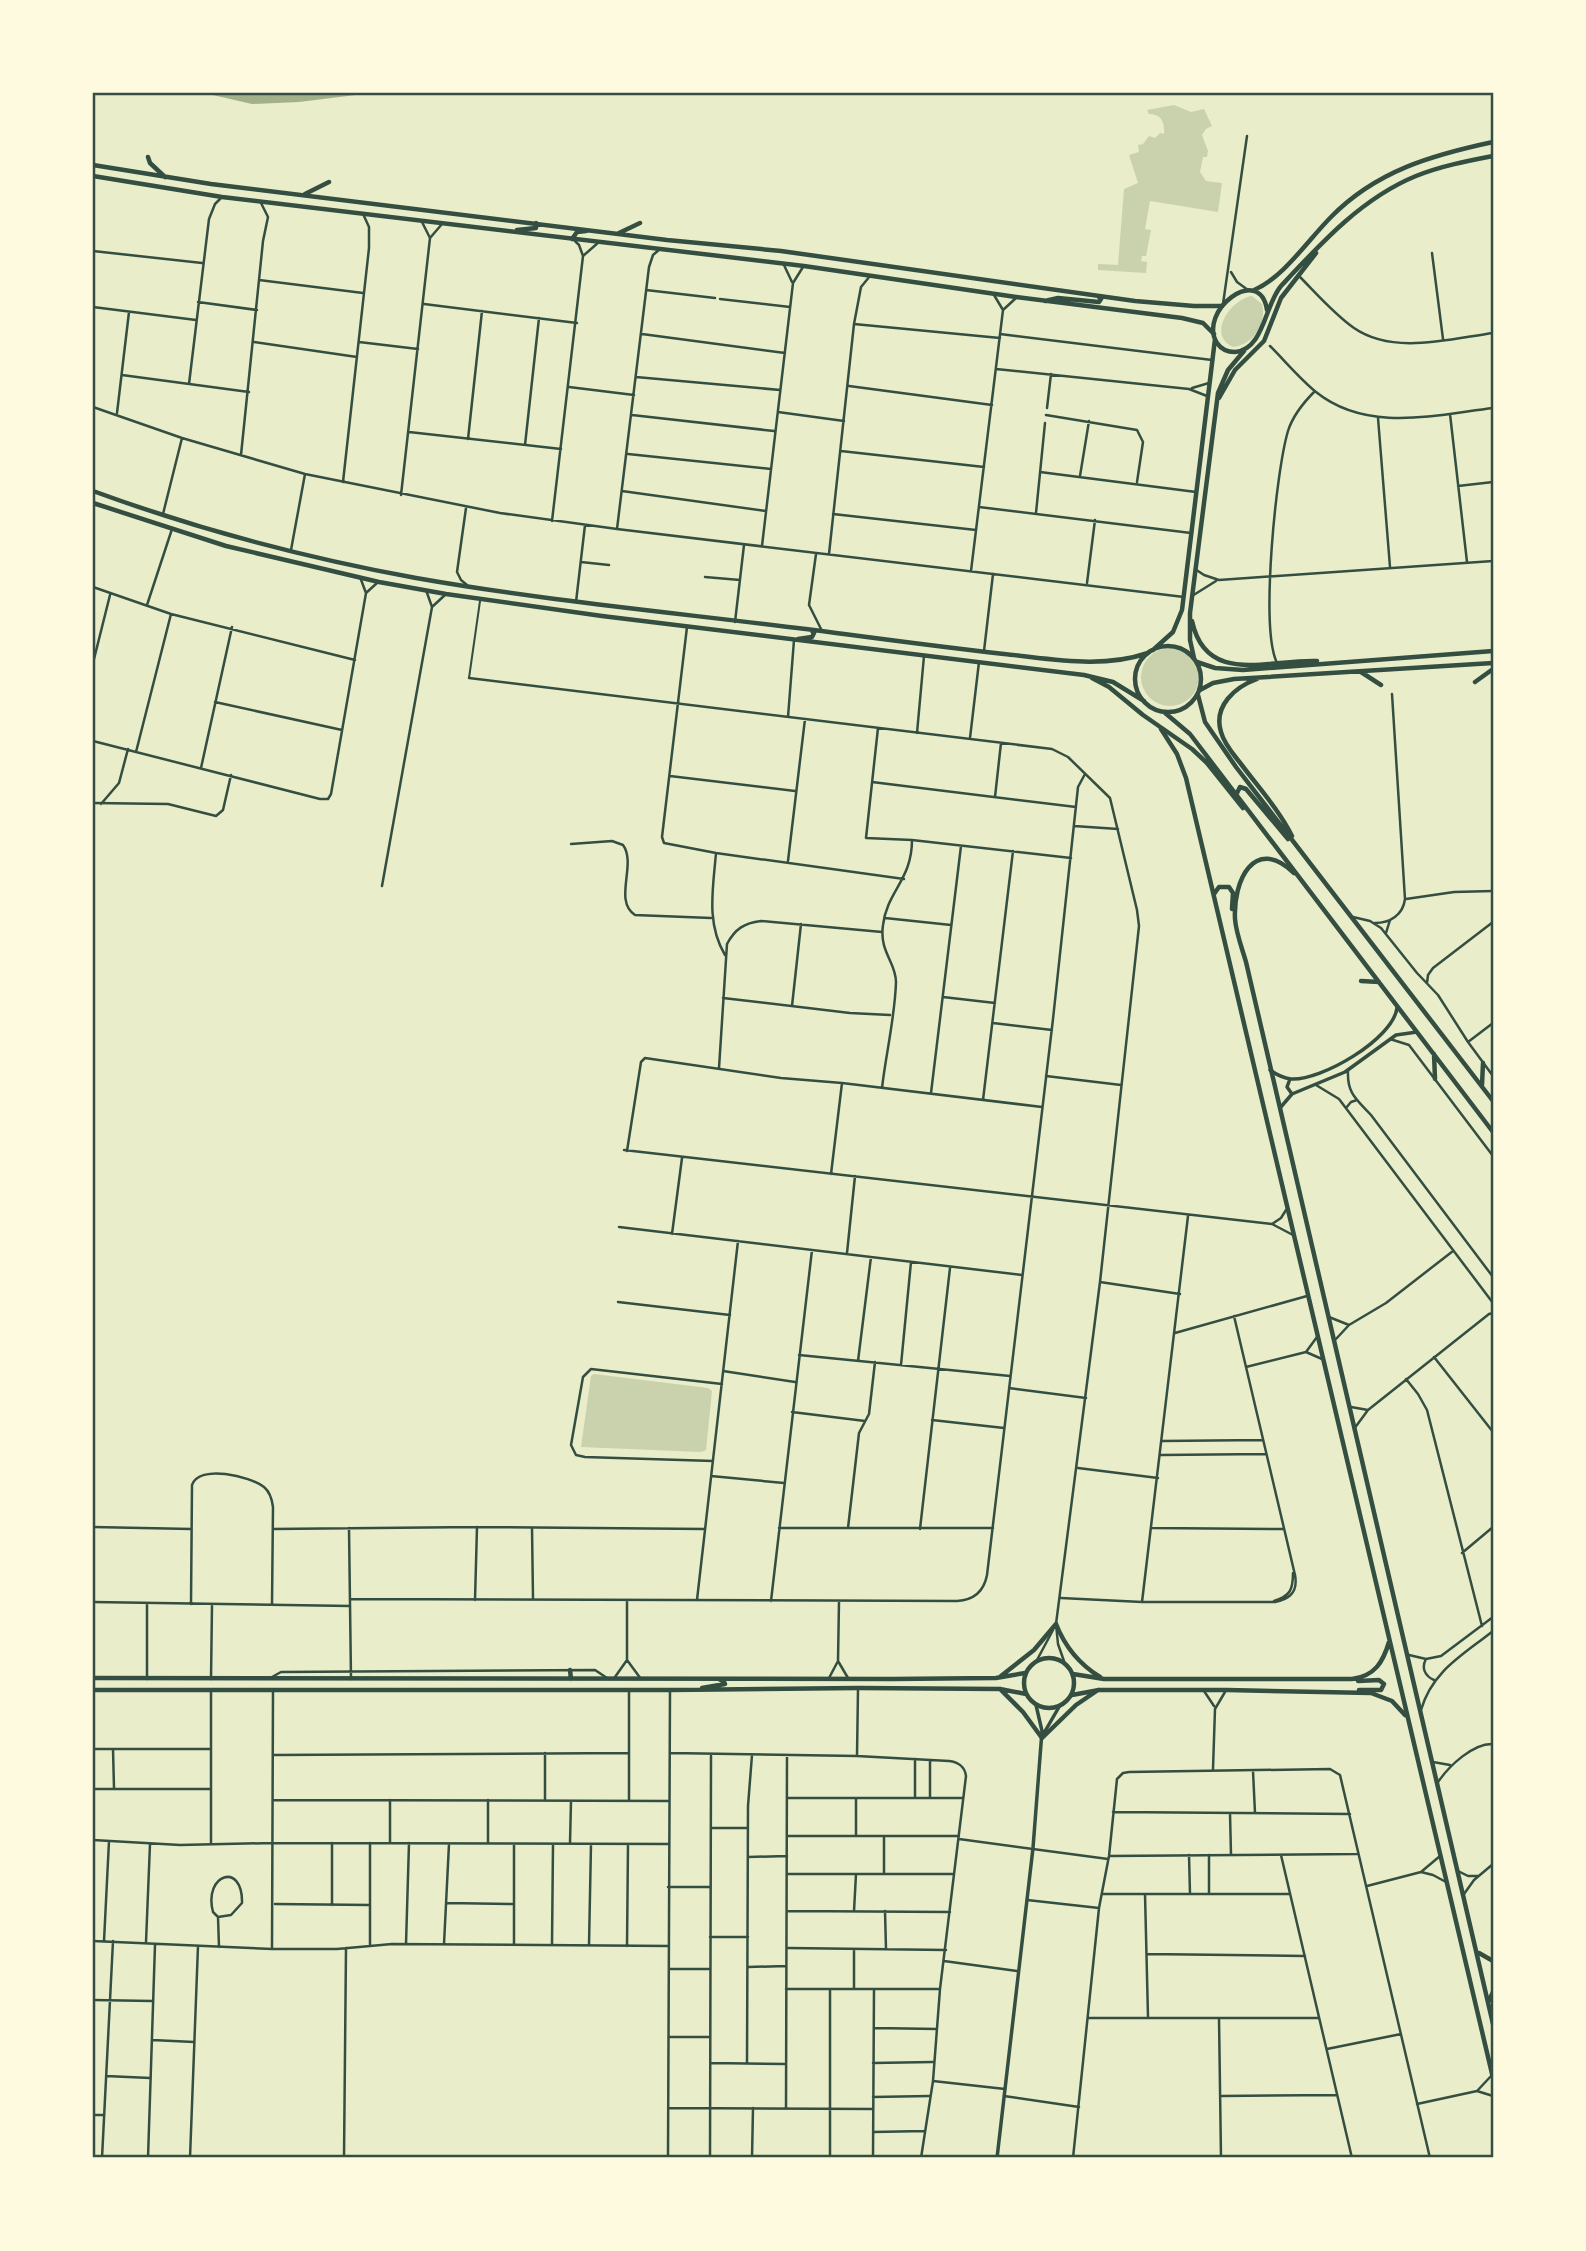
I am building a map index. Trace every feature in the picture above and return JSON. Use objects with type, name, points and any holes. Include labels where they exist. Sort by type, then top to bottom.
[{"type":"main road","points":[[1143,701],[1136,687],[1139,665],[1176,627],[1182,611],[1215,319],[1223,305],[1233,295],[1270,281],[1332,216],[1370,185],[1427,157],[1493,142]]},
{"type":"main road","points":[[1493,156],[1432,170],[1390,188],[1353,214],[1277,290],[1266,310],[1259,335],[1224,377],[1217,402],[1190,613],[1190,640],[1201,678],[1199,709],[1208,728],[1493,1101]]},
{"type":"main road","points":[[148,157],[150,163],[166,178]]},
{"type":"main road","points":[[93,165],[166,178],[616,234],[781,251],[1184,306],[1223,305]]},
{"type":"main road","points":[[93,176],[222,197],[783,263],[1190,319],[1203,323],[1221,347],[1230,352],[1246,348]]},
{"type":"main road","points":[[304,195],[329,182]]},
{"type":"main road","points":[[516,230],[536,228],[536,223]]},
{"type":"main road","points":[[616,234],[640,223]]},
{"type":"main road","points":[[572,239],[577,232],[590,229]]},
{"type":"main road","points":[[1217,402],[1235,370],[1264,341],[1281,298],[1318,248]]},
{"type":"main road","points":[[1250,290],[1263,298],[1266,310]]},
{"type":"main road","points":[[1045,301],[1058,298],[1100,302],[1096,295]]},
{"type":"main road","points":[[93,491],[290,550],[389,573],[576,602],[984,652],[1107,663],[1125,661],[1165,647],[1178,648],[1195,660],[1215,668],[1243,670],[1493,650]]},
{"type":"main road","points":[[93,503],[250,552],[379,582],[481,600],[1084,675],[1114,682],[1156,710],[1164,712],[1180,710],[1193,702],[1199,692],[1226,680],[1493,663]]},
{"type":"main road","points":[[1190,613],[1197,640],[1213,657],[1232,664],[1329,663]]},
{"type":"main road","points":[[794,640],[811,638],[814,633],[811,630]]},
{"type":"main road","points":[[1475,681],[1493,669]]},
{"type":"main road","points":[[1360,671],[1381,685]]},
{"type":"main road","points":[[1084,675],[1109,687],[1200,755],[1262,828]]},
{"type":"main road","points":[[1265,678],[1245,684],[1229,697],[1221,710],[1220,731],[1230,749],[1284,821],[1295,843]]},
{"type":"main road","points":[[1164,712],[1190,734],[1493,1132]]},
{"type":"main road","points":[[1158,725],[1173,746],[1184,770],[1446,1882],[1491,2057],[1493,2077]]},
{"type":"main road","points":[[1238,796],[1239,789],[1244,788],[1280,831],[1295,843]]},
{"type":"main road","points":[[1238,934],[1235,912],[1238,889],[1252,865],[1262,859],[1276,859],[1304,883]]},
{"type":"main road","points":[[1213,895],[1221,886],[1231,888],[1233,893],[1233,920],[1246,962],[1493,2024]]},
{"type":"main road","points":[[1361,981],[1379,982]]},
{"type":"main road","points":[[1434,1054],[1435,1079]]},
{"type":"main road","points":[[1482,1086],[1483,1063]]},
{"type":"main road","points":[[996,1678],[1034,1650],[1056,1624],[1075,1656],[1088,1669],[1104,1679]]},
{"type":"main road","points":[[1352,1679],[1364,1677],[1377,1668],[1390,1641]]},
{"type":"main road","points":[[1072,1695],[1073,1674],[1065,1664],[1052,1658],[1037,1660],[1025,1673],[1023,1684],[1026,1694],[1036,1705],[1048,1709],[1059,1707],[1072,1695],[1098,1690],[1352,1692],[1371,1693],[1389,1699],[1398,1706],[1408,1721]]},
{"type":"main road","points":[[570,1670],[571,1679]]},
{"type":"main road","points":[[93,1678],[996,1678],[1025,1673]]},
{"type":"main road","points":[[1073,1674],[1104,1679],[1352,1679],[1380,1680],[1384,1684],[1381,1690],[1352,1692]]},
{"type":"main road","points":[[698,1690],[725,1684],[716,1679]]},
{"type":"main road","points":[[93,1690],[858,1688],[1000,1689],[1026,1694]]},
{"type":"main road","points":[[1000,1689],[1023,1712],[1042,1738],[1076,1705],[1098,1690]]},
{"type":"main road","points":[[1478,1953],[1493,1961]]},
{"type":"main road","points":[[1488,2002],[1493,1992]]},
{"type":"street","points":[[1223,305],[1230,271],[1247,136]]},
{"type":"street","points":[[189,384],[210,214],[222,197]]},
{"type":"street","points":[[241,456],[263,242],[268,221],[266,208],[259,201]]},
{"type":"street","points":[[343,482],[370,233],[368,222],[362,213]]},
{"type":"street","points":[[401,495],[430,237],[420,219]]},
{"type":"street","points":[[430,237],[445,222]]},
{"type":"street","points":[[552,521],[583,256],[579,245],[572,239]]},
{"type":"street","points":[[583,256],[599,242]]},
{"type":"street","points":[[617,529],[649,263],[660,249]]},
{"type":"street","points":[[93,251],[202,263]]},
{"type":"street","points":[[1432,253],[1443,339]]},
{"type":"street","points":[[783,263],[793,283]]},
{"type":"street","points":[[762,546],[793,283],[804,266]]},
{"type":"street","points":[[1230,271],[1237,282],[1250,290]]},
{"type":"street","points":[[829,554],[860,287],[872,275]]},
{"type":"street","points":[[1298,276],[1346,322],[1364,334],[1396,343],[1493,333]]},
{"type":"street","points":[[259,280],[364,293]]},
{"type":"street","points":[[646,290],[790,307]]},
{"type":"street","points":[[993,294],[1003,310]]},
{"type":"street","points":[[971,571],[1003,310],[1016,297]]},
{"type":"street","points":[[198,302],[257,310]]},
{"type":"street","points":[[423,303],[577,323]]},
{"type":"street","points":[[93,307],[196,320]]},
{"type":"street","points":[[468,439],[482,311]]},
{"type":"street","points":[[117,414],[129,312]]},
{"type":"street","points":[[525,445],[539,318]]},
{"type":"street","points":[[855,324],[1000,336],[1212,360]]},
{"type":"street","points":[[642,334],[785,353]]},
{"type":"street","points":[[254,342],[358,357]]},
{"type":"street","points":[[359,342],[418,349]]},
{"type":"street","points":[[1270,346],[1315,391],[1351,412],[1378,418],[1401,419],[1493,408]]},
{"type":"street","points":[[996,369],[1189,388],[1209,383]]},
{"type":"street","points":[[1047,408],[1051,374]]},
{"type":"street","points":[[122,375],[249,392]]},
{"type":"street","points":[[636,377],[780,390]]},
{"type":"street","points":[[848,386],[992,405]]},
{"type":"street","points":[[569,387],[634,395]]},
{"type":"street","points":[[1189,388],[1207,397]]},
{"type":"street","points":[[1277,663],[1272,647],[1270,576],[1286,440],[1299,408],[1315,391]]},
{"type":"street","points":[[93,407],[182,438],[305,474],[466,507],[552,521],[1184,597]]},
{"type":"street","points":[[778,412],[844,421]]},
{"type":"street","points":[[1450,414],[1467,562]]},
{"type":"street","points":[[632,415],[775,432]]},
{"type":"street","points":[[1046,415],[1132,427],[1141,434],[1143,442],[1136,483]]},
{"type":"street","points":[[1378,418],[1390,567]]},
{"type":"street","points":[[1080,477],[1089,421]]},
{"type":"street","points":[[1035,514],[1045,423]]},
{"type":"street","points":[[409,432],[561,450]]},
{"type":"street","points":[[163,514],[182,438]]},
{"type":"street","points":[[841,451],[984,467]]},
{"type":"street","points":[[626,454],[771,469]]},
{"type":"street","points":[[1040,472],[1196,492]]},
{"type":"street","points":[[290,550],[305,474]]},
{"type":"street","points":[[1458,486],[1493,482]]},
{"type":"street","points":[[622,491],[766,510]]},
{"type":"street","points":[[466,507],[457,572],[469,587]]},
{"type":"street","points":[[979,507],[1191,533]]},
{"type":"street","points":[[834,514],[976,530]]},
{"type":"street","points":[[1087,584],[1095,520]]},
{"type":"street","points":[[576,602],[585,525]]},
{"type":"street","points":[[147,605],[172,529]]},
{"type":"street","points":[[735,622],[744,544]]},
{"type":"street","points":[[816,553],[809,605],[822,631]]},
{"type":"street","points":[[1192,596],[1219,580],[1493,561]]},
{"type":"street","points":[[581,562],[610,565]]},
{"type":"street","points":[[1195,569],[1219,580]]},
{"type":"street","points":[[984,652],[993,574]]},
{"type":"street","points":[[93,741],[328,799],[366,593],[360,577]]},
{"type":"street","points":[[705,577],[740,580]]},
{"type":"street","points":[[366,593],[379,582]]},
{"type":"street","points":[[93,587],[172,614],[355,660]]},
{"type":"street","points":[[382,886],[432,607],[426,590]]},
{"type":"street","points":[[93,663],[110,593]]},
{"type":"street","points":[[432,607],[446,594]]},
{"type":"street","points":[[136,752],[172,614]]},
{"type":"street","points":[[201,768],[232,627]]},
{"type":"street","points":[[687,627],[663,843],[904,879]]},
{"type":"street","points":[[788,717],[794,640]]},
{"type":"street","points":[[917,733],[924,656]]},
{"type":"street","points":[[970,739],[979,662]]},
{"type":"street","points":[[469,678],[1056,750],[1068,757],[1104,790],[1111,802],[1118,829],[1139,926],[1078,1468],[1056,1624],[1058,1644],[1065,1664]]},
{"type":"street","points":[[1352,917],[1374,923],[1390,920],[1402,910],[1405,899],[1392,695]]},
{"type":"street","points":[[215,702],[342,730]]},
{"type":"street","points":[[788,862],[805,719]]},
{"type":"street","points":[[878,728],[866,838],[912,840],[1071,858]]},
{"type":"street","points":[[995,797],[1001,743]]},
{"type":"street","points":[[101,804],[118,783],[128,749]]},
{"type":"street","points":[[350,1599],[957,1601],[971,1598],[985,1584],[1052,1030],[1076,807],[1079,783],[1086,773]]},
{"type":"street","points":[[93,803],[168,804],[216,816],[223,810],[231,775]]},
{"type":"street","points":[[670,776],[796,791]]},
{"type":"street","points":[[872,782],[1076,807]]},
{"type":"street","points":[[1074,826],[1118,829]]},
{"type":"street","points":[[882,1088],[896,980],[884,948],[882,932],[891,899],[904,879],[911,856],[912,840]]},
{"type":"street","points":[[571,844],[612,841],[623,845],[628,855],[627,908],[630,913],[640,916],[711,918]]},
{"type":"street","points":[[931,1094],[961,846]]},
{"type":"street","points":[[983,1100],[1013,851]]},
{"type":"street","points":[[716,853],[711,918],[725,955]]},
{"type":"street","points":[[1405,899],[1454,892],[1493,891]]},
{"type":"street","points":[[884,918],[951,925]]},
{"type":"street","points":[[1386,935],[1390,920]]},
{"type":"street","points":[[719,1069],[725,955],[732,934],[740,927],[750,922],[882,932]]},
{"type":"street","points":[[1427,984],[1428,975],[1433,968],[1493,922]]},
{"type":"street","points":[[1374,923],[1438,995],[1493,1076]]},
{"type":"street","points":[[792,1006],[801,924]]},
{"type":"street","points":[[943,997],[995,1003]]},
{"type":"street","points":[[723,998],[891,1015]]},
{"type":"street","points":[[1270,1070],[1290,1079],[1319,1073],[1338,1064],[1393,1022],[1398,1006]]},
{"type":"street","points":[[993,1023],[1052,1030]]},
{"type":"street","points":[[1468,1042],[1493,1023]]},
{"type":"street","points":[[1279,1110],[1292,1094],[1348,1070],[1403,1032],[1417,1032]]},
{"type":"street","points":[[1378,1036],[1384,1039],[1384,1044]]},
{"type":"street","points":[[1390,1039],[1409,1045],[1493,1156]]},
{"type":"street","points":[[1042,1107],[780,1078],[647,1058],[641,1062],[626,1150],[1272,1224],[1293,1235]]},
{"type":"street","points":[[1348,1070],[1348,1087],[1357,1100],[1493,1277]]},
{"type":"street","points":[[1046,1076],[1121,1085]]},
{"type":"street","points":[[1290,1079],[1287,1087],[1292,1094]]},
{"type":"street","points":[[831,1174],[842,1083]]},
{"type":"street","points":[[1316,1085],[1334,1095],[1346,1109],[1493,1302],[1491,1313],[1368,1410],[1354,1429]]},
{"type":"street","points":[[1346,1109],[1351,1102],[1357,1100]]},
{"type":"street","points":[[672,1234],[682,1158]]},
{"type":"street","points":[[846,1254],[855,1177]]},
{"type":"street","points":[[1272,1224],[1281,1218],[1287,1208]]},
{"type":"street","points":[[1142,1602],[1188,1216]]},
{"type":"street","points":[[619,1227],[1022,1275]]},
{"type":"street","points":[[697,1600],[738,1241]]},
{"type":"street","points":[[771,1601],[812,1250]]},
{"type":"street","points":[[1334,1341],[1349,1325],[1386,1303],[1453,1251]]},
{"type":"street","points":[[858,1361],[871,1257]]},
{"type":"street","points":[[901,1365],[911,1262]]},
{"type":"street","points":[[920,1529],[950,1266]]},
{"type":"street","points":[[1100,1282],[1180,1294]]},
{"type":"street","points":[[1175,1333],[1307,1296]]},
{"type":"street","points":[[618,1302],[730,1315]]},
{"type":"street","points":[[1061,1598],[1142,1602],[1270,1602],[1286,1599],[1293,1594],[1296,1583],[1234,1316]]},
{"type":"street","points":[[1328,1316],[1349,1325]]},
{"type":"street","points":[[1306,1352],[1317,1337]]},
{"type":"street","points":[[1246,1367],[1306,1352],[1322,1359]]},
{"type":"street","points":[[799,1355],[1010,1376]]},
{"type":"street","points":[[1434,1357],[1493,1432]]},
{"type":"street","points":[[848,1528],[859,1433],[870,1411],[875,1363]]},
{"type":"street","points":[[713,1461],[585,1457],[576,1455],[572,1445],[583,1377],[591,1369],[722,1384]]},
{"type":"street","points":[[723,1371],[795,1382]]},
{"type":"street","points":[[1406,1379],[1427,1410],[1482,1626]]},
{"type":"street","points":[[1009,1388],[1086,1398]]},
{"type":"street","points":[[1349,1406],[1368,1410]]},
{"type":"street","points":[[792,1412],[865,1421]]},
{"type":"street","points":[[932,1420],[1004,1428]]},
{"type":"street","points":[[1162,1441],[1263,1440]]},
{"type":"street","points":[[1161,1455],[1266,1454]]},
{"type":"street","points":[[1078,1468],[1158,1478]]},
{"type":"street","points":[[191,1604],[192,1485],[195,1477],[203,1474],[222,1474],[242,1477],[260,1484],[266,1488],[272,1500],[272,1605]]},
{"type":"street","points":[[711,1476],[784,1483]]},
{"type":"street","points":[[93,1527],[192,1529]]},
{"type":"street","points":[[475,1600],[478,1527]]},
{"type":"street","points":[[1462,1553],[1493,1527]]},
{"type":"street","points":[[349,1528],[351,1679]]},
{"type":"street","points":[[532,1528],[533,1599]]},
{"type":"street","points":[[779,1528],[993,1528]]},
{"type":"street","points":[[1152,1528],[1284,1529]]},
{"type":"street","points":[[273,1529],[705,1529]]},
{"type":"street","points":[[628,1601],[627,1660],[641,1679]]},
{"type":"street","points":[[829,1678],[838,1661],[839,1601]]},
{"type":"street","points":[[93,1602],[350,1606]]},
{"type":"street","points":[[147,1603],[147,1679]]},
{"type":"street","points":[[211,1679],[212,1604]]},
{"type":"street","points":[[1408,1655],[1426,1659],[1445,1654],[1493,1617]]},
{"type":"street","points":[[1037,1660],[1056,1624]]},
{"type":"street","points":[[1421,1710],[1426,1693],[1434,1680],[1493,1631]]},
{"type":"street","points":[[1426,1659],[1425,1673],[1434,1680]]},
{"type":"street","points":[[271,1679],[281,1672],[570,1670],[595,1670],[610,1678],[627,1660]]},
{"type":"street","points":[[838,1661],[848,1678]]},
{"type":"street","points":[[857,1756],[858,1688]]},
{"type":"street","points":[[1202,1689],[1211,1698],[1215,1709]]},
{"type":"street","points":[[211,1690],[211,1843]]},
{"type":"street","points":[[272,1949],[273,1690]]},
{"type":"street","points":[[629,1690],[629,1801]]},
{"type":"street","points":[[668,2158],[670,1690]]},
{"type":"street","points":[[1213,1769],[1215,1709],[1218,1700],[1227,1690]]},
{"type":"street","points":[[996,2158],[1033,1848],[1042,1738],[1036,1705]]},
{"type":"street","points":[[1042,1738],[1059,1707]]},
{"type":"street","points":[[1438,1782],[1450,1765],[1479,1746],[1493,1744]]},
{"type":"street","points":[[93,1749],[211,1749]]},
{"type":"street","points":[[113,1749],[114,1789]]},
{"type":"street","points":[[273,1755],[629,1753]]},
{"type":"street","points":[[670,1753],[857,1756],[953,1762],[963,1768],[966,1776],[964,1798],[940,1989],[933,2081],[921,2158]]},
{"type":"street","points":[[544,1801],[545,1754]]},
{"type":"street","points":[[710,2158],[711,1754]]},
{"type":"street","points":[[747,2063],[748,1790],[752,1755]]},
{"type":"street","points":[[786,2108],[787,1755]]},
{"type":"street","points":[[915,1759],[915,1798]]},
{"type":"street","points":[[930,1760],[930,1798]]},
{"type":"street","points":[[1433,1762],[1450,1765]]},
{"type":"street","points":[[1073,2158],[1115,1783],[1123,1773],[1213,1769],[1330,1769],[1338,1772],[1342,1779],[1430,2158]]},
{"type":"street","points":[[1253,1770],[1255,1814]]},
{"type":"street","points":[[93,1789],[211,1789]]},
{"type":"street","points":[[787,1798],[964,1798]]},
{"type":"street","points":[[856,1798],[856,1836]]},
{"type":"street","points":[[273,1800],[669,1801]]},
{"type":"street","points":[[390,1800],[390,1843]]},
{"type":"street","points":[[488,1800],[488,1844]]},
{"type":"street","points":[[570,1844],[571,1801]]},
{"type":"street","points":[[1112,1812],[1350,1814]]},
{"type":"street","points":[[1230,1813],[1231,1855]]},
{"type":"street","points":[[712,1828],[748,1828]]},
{"type":"street","points":[[787,1836],[959,1837],[1108,1857],[1359,1854]]},
{"type":"street","points":[[884,1836],[884,1874]]},
{"type":"street","points":[[93,1840],[150,1844],[668,1844]]},
{"type":"street","points":[[104,1941],[109,1841]]},
{"type":"street","points":[[332,1843],[332,1905]]},
{"type":"street","points":[[370,1843],[370,1945]]},
{"type":"street","points":[[406,1944],[409,1843]]},
{"type":"street","points":[[146,1943],[150,1844]]},
{"type":"street","points":[[444,1944],[449,1844]]},
{"type":"street","points":[[514,1844],[514,1944]]},
{"type":"street","points":[[552,1944],[553,1844]]},
{"type":"street","points":[[589,1945],[591,1844]]},
{"type":"street","points":[[627,1946],[628,1844]]},
{"type":"street","points":[[1189,1855],[1190,1894]]},
{"type":"street","points":[[1209,1855],[1209,1894]]},
{"type":"street","points":[[1281,1855],[1352,2158]]},
{"type":"street","points":[[748,1857],[787,1856]]},
{"type":"street","points":[[1367,1886],[1420,1872],[1440,1856]]},
{"type":"street","points":[[1464,1894],[1478,1876],[1493,1864]]},
{"type":"street","points":[[1458,1871],[1478,1876]]},
{"type":"street","points":[[1420,1872],[1446,1882]]},
{"type":"street","points":[[787,1874],[954,1874]]},
{"type":"street","points":[[854,1911],[856,1874]]},
{"type":"street","points":[[218,1917],[231,1915],[242,1903],[243,1892],[239,1882],[232,1877],[218,1880],[211,1892],[213,1912],[218,1917],[219,1947]]},
{"type":"street","points":[[668,1887],[709,1887]]},
{"type":"street","points":[[1102,1894],[1290,1894]]},
{"type":"street","points":[[1144,1894],[1148,2018]]},
{"type":"street","points":[[1027,1900],[1099,1908]]},
{"type":"street","points":[[446,1903],[514,1904]]},
{"type":"street","points":[[274,1904],[370,1905]]},
{"type":"street","points":[[787,1911],[950,1912]]},
{"type":"street","points":[[885,1912],[886,1949]]},
{"type":"street","points":[[710,1937],[748,1937]]},
{"type":"street","points":[[93,1941],[272,1949],[406,1944],[669,1946]]},
{"type":"street","points":[[102,2158],[113,1941]]},
{"type":"street","points":[[148,2158],[155,1943]]},
{"type":"street","points":[[190,2158],[198,1946]]},
{"type":"street","points":[[344,2158],[345,1948]]},
{"type":"street","points":[[787,1948],[946,1950]]},
{"type":"street","points":[[854,1948],[854,1989]]},
{"type":"street","points":[[1147,1954],[1305,1956]]},
{"type":"street","points":[[944,1961],[1019,1971]]},
{"type":"street","points":[[748,1967],[786,1966]]},
{"type":"street","points":[[669,1969],[710,1969]]},
{"type":"street","points":[[786,1989],[940,1989]]},
{"type":"street","points":[[830,1989],[830,2158]]},
{"type":"street","points":[[873,2158],[874,1989]]},
{"type":"street","points":[[93,2000],[153,2001]]},
{"type":"street","points":[[1088,2018],[1319,2018]]},
{"type":"street","points":[[1219,2018],[1221,2158]]},
{"type":"street","points":[[874,2028],[937,2029]]},
{"type":"street","points":[[1327,2049],[1401,2034]]},
{"type":"street","points":[[669,2037],[710,2036]]},
{"type":"street","points":[[152,2040],[195,2042]]},
{"type":"street","points":[[873,2063],[934,2062]]},
{"type":"street","points":[[711,2063],[786,2064]]},
{"type":"street","points":[[106,2076],[150,2078]]},
{"type":"street","points":[[1417,2104],[1477,2091],[1493,2077]]},
{"type":"street","points":[[933,2081],[1005,2088]]},
{"type":"street","points":[[1477,2091],[1493,2096]]},
{"type":"street","points":[[1220,2096],[1337,2095]]},
{"type":"street","points":[[873,2097],[929,2096]]},
{"type":"street","points":[[1004,2096],[1079,2107]]},
{"type":"street","points":[[669,2108],[873,2109]]},
{"type":"street","points":[[752,2158],[753,2108]]},
{"type":"street","points":[[93,2115],[104,2115]]},
{"type":"street","points":[[873,2132],[925,2130]]},
{"type":"lane","points":[[469,678],[481,600]]},
{"type":"shaded area","points":[[204,93],[372,93],[299,102],[252,104]]},
{"type":"shaded area","points":[[1174,105],[1191,112],[1204,109],[1212,126],[1202,135],[1208,151],[1207,157],[1203,157],[1200,172],[1206,181],[1222,183],[1218,212],[1150,201],[1145,229],[1151,230],[1146,256],[1142,256],[1141,261],[1147,262],[1146,273],[1098,270],[1098,264],[1118,265],[1124,189],[1138,183],[1129,155],[1139,152],[1138,145],[1143,144],[1149,136],[1155,138],[1160,133],[1164,134],[1161,119],[1157,115],[1149,114],[1147,110]]},
{"type":"shaded area","points":[[1252,296],[1262,304],[1260,326],[1247,342],[1233,347],[1225,341],[1222,334],[1224,318],[1236,304]]},
{"type":"shaded area","points":[[1164,648],[1176,648],[1191,656],[1199,671],[1199,683],[1191,698],[1176,706],[1164,706],[1149,698],[1141,683],[1141,671],[1149,656]]},
{"type":"shaded area","points":[[594,1374],[708,1388],[712,1391],[706,1450],[701,1452],[581,1447],[591,1376]]}]
